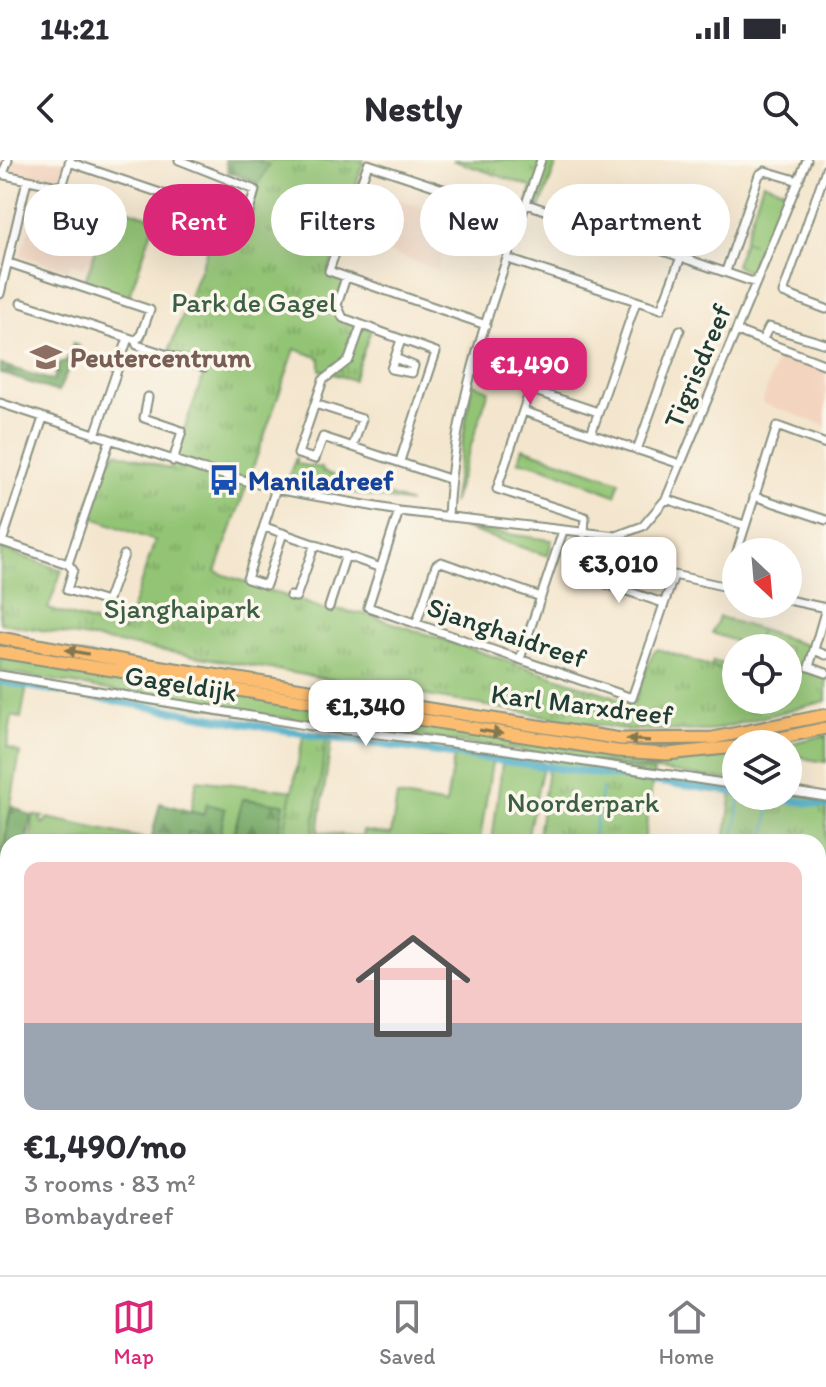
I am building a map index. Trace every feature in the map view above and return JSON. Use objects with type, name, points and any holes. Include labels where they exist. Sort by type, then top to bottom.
[{"type":"highway","name":"Karl Marxdreef","points":[[0,638],[131,662],[621,739],[713,738],[826,715]]},
{"type":"highway","name":"Karl Marxdreef","points":[[0,652],[617,751],[667,754],[722,748]]},
{"type":"highway","points":[[802,733],[826,728]]},
{"type":"street","points":[[8,160],[1,174],[62,187],[69,161],[246,221],[255,190],[179,160]]},
{"type":"street","points":[[541,160],[527,204],[756,283]]},
{"type":"street","name":"Tigrisdreef","points":[[0,403],[173,461],[276,488],[399,511],[584,534],[630,533],[651,520],[666,499],[807,161],[826,169],[783,293],[826,309]]},
{"type":"street","points":[[428,184],[368,164],[329,271],[486,325]]},
{"type":"street","points":[[726,271],[759,175],[765,171],[799,181]]},
{"type":"street","points":[[0,294],[27,180]]},
{"type":"street","points":[[0,254],[9,260],[150,310],[140,337],[131,340]]},
{"type":"street","points":[[448,517],[449,479],[472,370],[509,256]]},
{"type":"street","points":[[508,259],[636,302],[663,308],[681,257]]},
{"type":"street","points":[[346,277],[337,305],[343,318],[436,352],[400,461]]},
{"type":"street","points":[[591,434],[636,302]]},
{"type":"street","points":[[21,303],[204,367]]},
{"type":"street","points":[[361,326],[349,360],[323,380],[299,456],[315,459],[323,437],[449,479]]},
{"type":"street","points":[[762,341],[769,327],[826,344]]},
{"type":"street","points":[[637,450],[680,330]]},
{"type":"street","points":[[737,331],[826,365]]},
{"type":"street","points":[[95,435],[131,340]]},
{"type":"street","points":[[395,358],[401,340]]},
{"type":"street","points":[[472,370],[598,412]]},
{"type":"street","points":[[530,390],[497,489],[585,517],[584,534]]},
{"type":"street","points":[[148,397],[144,418],[182,431],[173,461]]},
{"type":"street","points":[[315,404],[362,419],[353,446]]},
{"type":"street","points":[[523,411],[680,464]]},
{"type":"street","points":[[43,418],[1,542],[65,564],[73,570],[67,590],[107,602],[124,555]]},
{"type":"street","points":[[741,538],[777,426],[826,444]]},
{"type":"street","points":[[65,564],[110,440]]},
{"type":"street","points":[[276,488],[247,579],[266,585],[283,533]]},
{"type":"street","points":[[754,496],[826,520]]},
{"type":"street","points":[[666,499],[744,525]]},
{"type":"street","points":[[265,527],[381,568],[399,511]]},
{"type":"street","points":[[520,659],[563,531]]},
{"type":"street","points":[[290,596],[296,597],[315,544]]},
{"type":"street","points":[[329,607],[346,555]]},
{"type":"street","points":[[416,624],[436,565],[441,562],[541,597]]},
{"type":"street","name":"Sjanghaidreef","points":[[381,568],[368,607],[632,698],[663,603]]},
{"type":"street","points":[[585,577],[663,603],[674,575],[722,586]]},
{"type":"street","points":[[802,603],[826,608],[809,667],[826,673]]},
{"type":"street","points":[[814,650],[826,655]]},
{"type":"street","name":"Gageldijk","points":[[0,675],[312,726],[501,749],[722,783]]},
{"type":"street","points":[[802,793],[826,797]]},
{"type":"shaded area","points":[[0,160],[66,160],[59,184],[0,171]]},
{"type":"shaded area","points":[[404,201],[420,206],[420,256],[442,256],[437,269],[399,256],[404,256]]},
{"type":"shaded area","points":[[24,244],[24,256],[98,256],[95,265],[87,262],[85,268],[71,263],[68,270],[20,255]]},
{"type":"shaded area","points":[[778,355],[826,372],[826,426],[762,403]]},
{"type":"green space","points":[[225,160],[259,160],[270,164],[260,184],[228,172]]},
{"type":"green space","points":[[255,160],[364,160],[356,184],[271,184],[271,256],[334,256],[329,271],[346,277],[337,305],[343,318],[371,330],[353,380],[320,370],[320,358],[295,349],[216,572],[332,612],[336,609],[369,615],[634,703],[653,653],[658,649],[722,670],[722,714],[775,714],[709,731],[628,730],[0,623],[1,549],[62,570],[48,609],[124,631],[155,541],[86,515],[97,480],[116,452],[170,469],[208,362],[168,353],[205,256],[255,256],[255,190],[269,165]]},
{"type":"green space","points":[[452,160],[558,160],[549,184],[543,184],[540,208],[527,204],[532,187]]},
{"type":"green space","points":[[763,182],[785,190],[748,272],[735,265],[744,241],[753,244],[744,240]]},
{"type":"green space","points":[[127,209],[143,215],[143,256],[128,299],[84,284],[93,256],[127,256]]},
{"type":"green space","points":[[73,343],[79,346],[58,392],[0,373],[0,364],[53,381],[59,363],[66,362]]},
{"type":"green space","points":[[472,383],[489,390],[452,504]]},
{"type":"green space","points":[[523,448],[620,481],[615,495],[551,469],[518,462]]},
{"type":"green space","points":[[296,458],[297,464],[322,468],[322,471],[410,503],[286,482]]},
{"type":"green space","points":[[463,528],[552,540],[548,556]]},
{"type":"green space","points":[[719,617],[773,634],[722,634],[722,636],[712,633]]},
{"type":"green space","points":[[0,641],[635,744],[722,741],[722,745],[641,750],[0,648]]},
{"type":"green space","points":[[802,644],[811,647],[804,670],[826,675],[826,701],[802,707]]},
{"type":"green space","points":[[0,655],[598,753],[660,759],[722,756],[722,779],[192,705],[0,671]]},
{"type":"green space","points":[[713,661],[722,664],[722,671],[711,667]]},
{"type":"green space","points":[[0,681],[27,685],[21,718],[12,716],[7,747],[20,753],[6,834],[0,834]]},
{"type":"green space","points":[[826,718],[826,724],[800,730],[772,730]]},
{"type":"green space","points":[[304,732],[293,834],[278,834],[283,804],[243,799],[233,834],[219,834],[207,804],[204,816],[191,810],[197,780],[295,791]]},
{"type":"green space","points":[[304,732],[327,735],[313,834],[284,834]]},
{"type":"green space","points":[[315,733],[332,736],[318,832],[336,834],[299,834]]},
{"type":"green space","points":[[826,735],[826,762],[802,757],[802,741]]},
{"type":"green space","points":[[455,750],[493,756],[481,834],[391,834],[397,796],[446,805]]},
{"type":"green space","points":[[503,756],[544,762],[528,834],[493,834]]},
{"type":"green space","name":"Noorderpark","points":[[550,756],[654,772],[645,834],[538,834]]},
{"type":"green space","points":[[802,793],[826,797],[826,834],[726,834],[729,810],[802,810]]},
{"type":"green space","points":[[243,799],[284,804],[278,834],[233,834]]},
{"type":"green space","points":[[160,803],[203,815],[207,804],[225,809],[221,834],[152,834]]},
{"type":"green space","points":[[12,806],[31,816],[28,834],[6,834]]},
{"type":"green space","points":[[33,815],[43,817],[40,819],[43,824],[48,818],[123,834],[32,834]]},
{"type":"waterway","points":[[0,681],[319,736],[722,790]]},
{"type":"waterway","points":[[594,834],[602,789]]},
{"type":"waterway","points":[[802,802],[826,805]]},
{"type":"waterway","points":[[735,834],[738,810]]},
{"type":"waterway","points":[[765,834],[769,810]]},
{"type":"place","name":"Peutercentrum","points":[[46,357]]},
{"type":"place","name":"Maniladreef","points":[[224,480]]},
{"type":"park label","name":"Park de Gagel","points":[[254,302]]},
{"type":"park label","name":"Sjanghaipark","points":[[182,608]]}]
